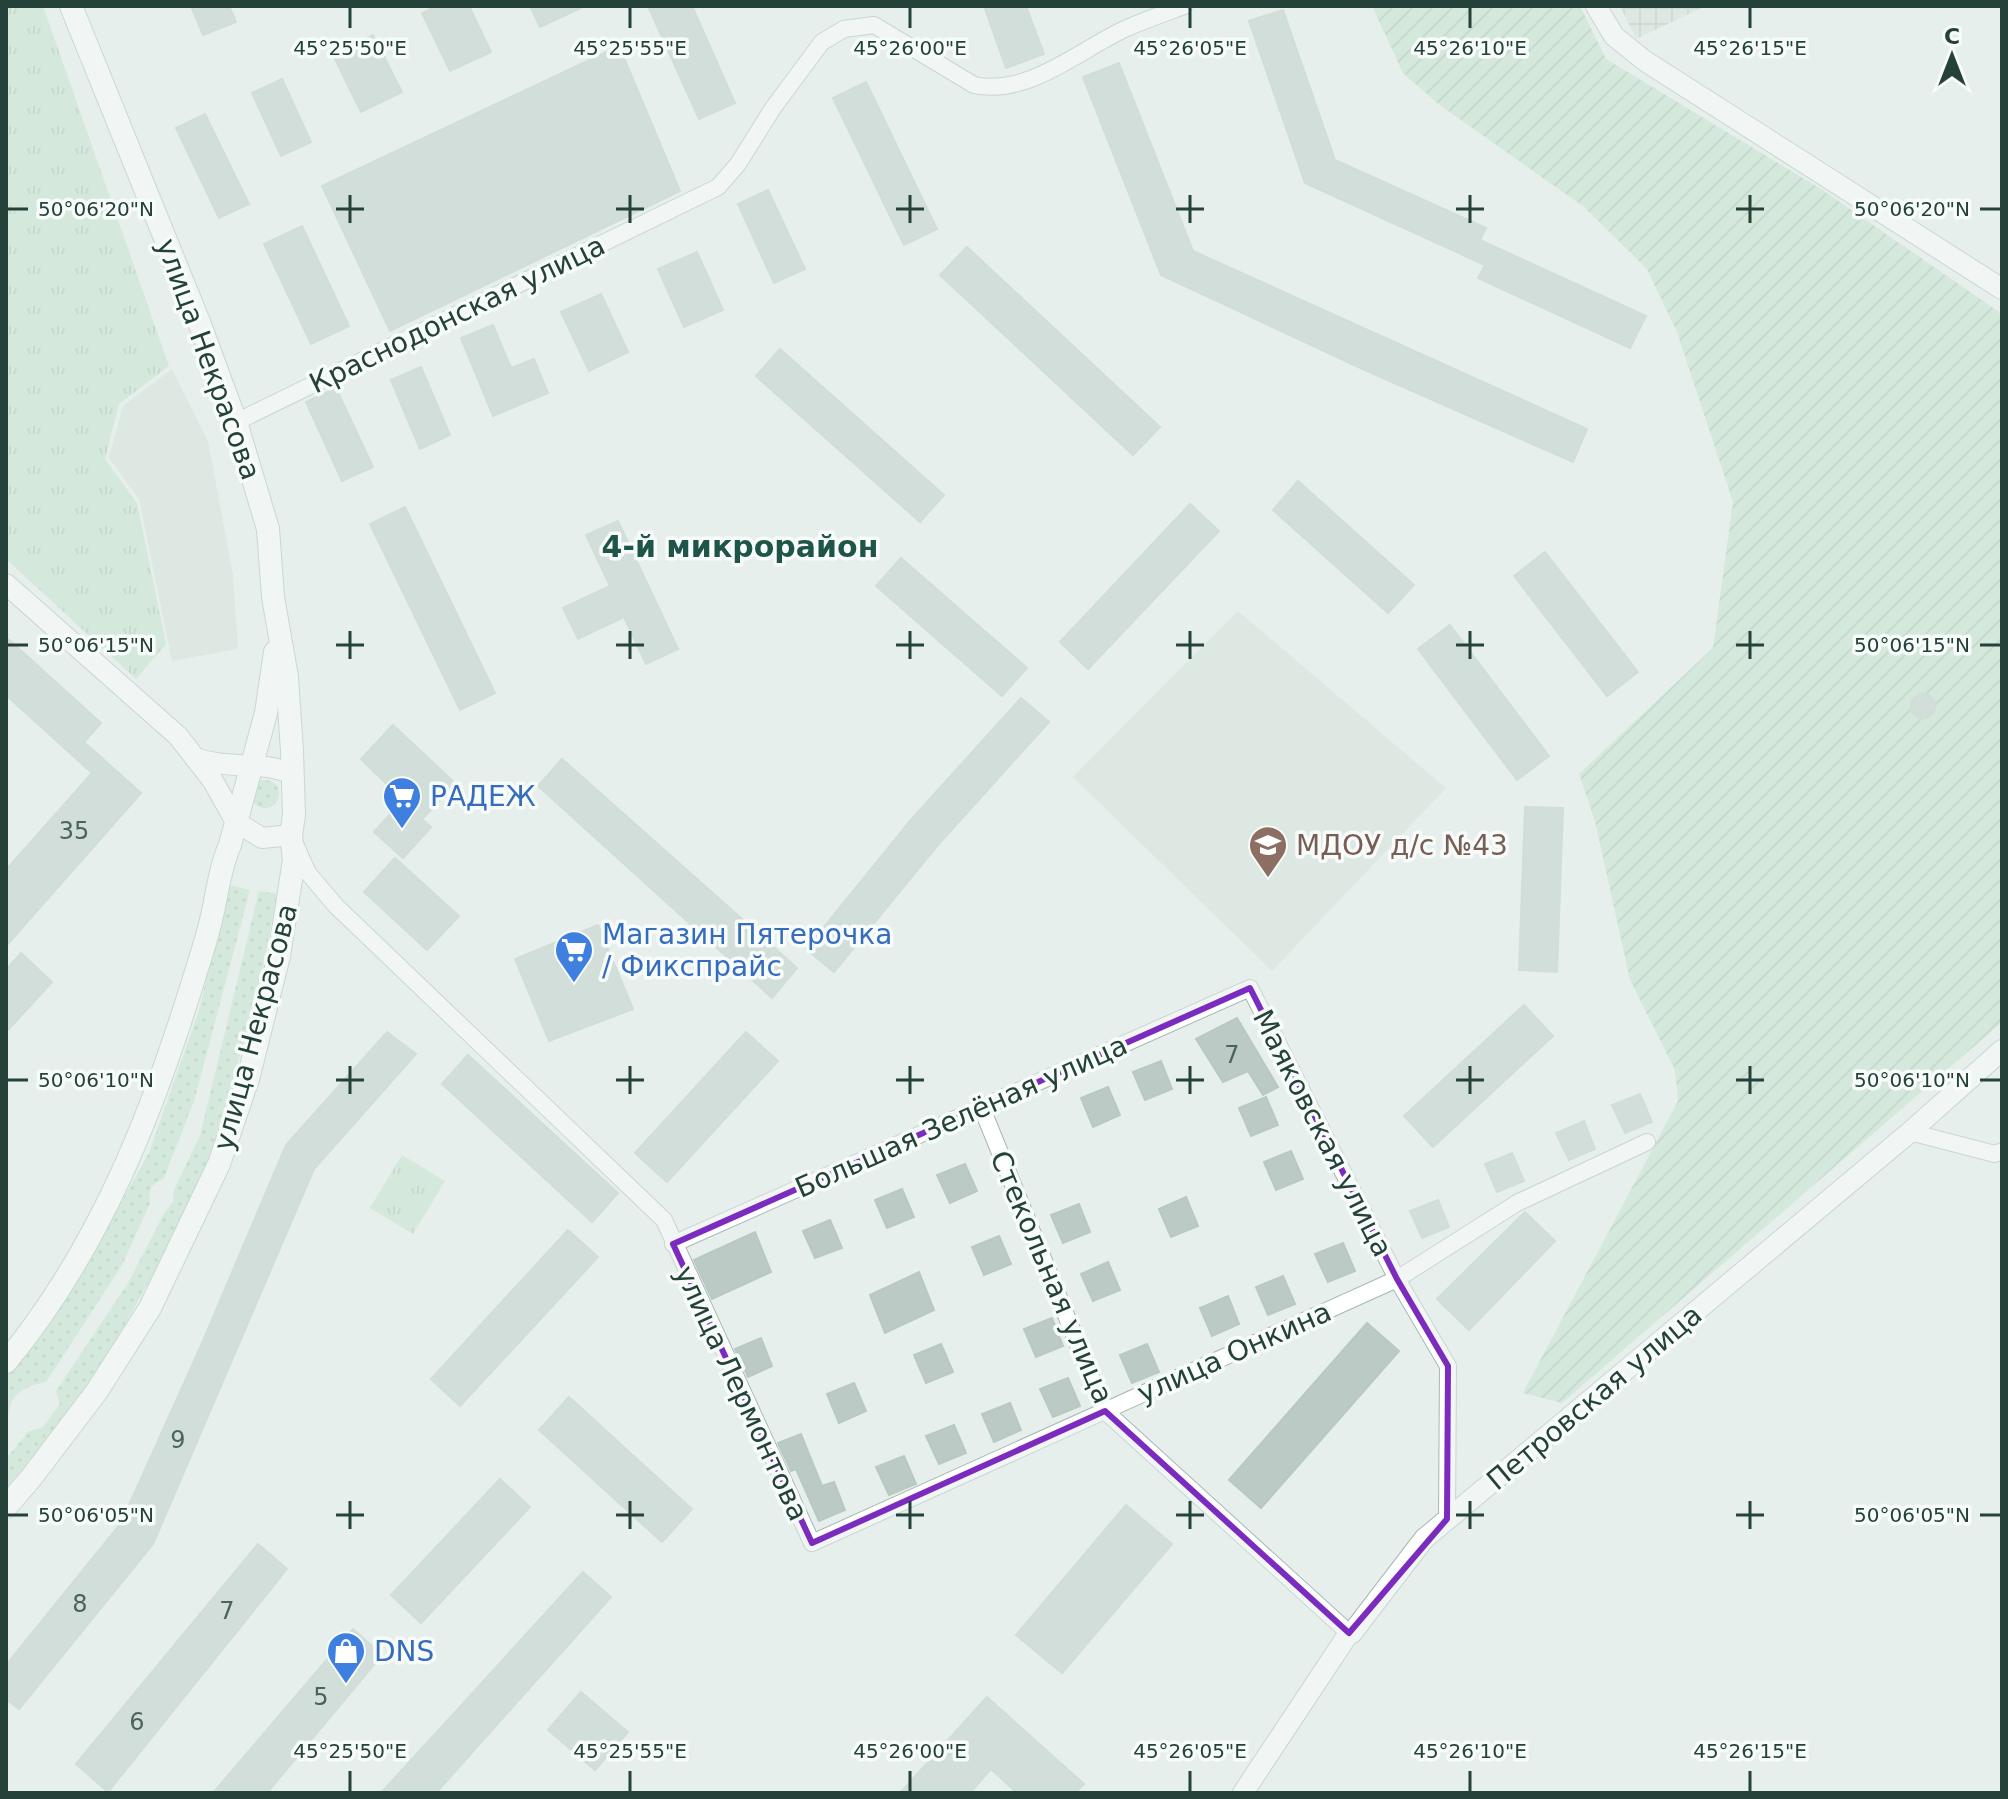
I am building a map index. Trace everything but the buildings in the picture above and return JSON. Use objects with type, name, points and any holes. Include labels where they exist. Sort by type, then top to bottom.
[{"type":"main road","name":"улица Некрасова","points":[[6,1507],[97,1391],[150,1308],[219,1164],[248,1079],[279,956],[293,872],[293,774],[287,677],[278,631],[268,529],[236,422],[199,322],[71,6]]},
{"type":"main road","name":"улица Некрасова","points":[[6,1362],[70,1269],[110,1200],[149,1114],[210,927],[222,865],[266,713],[278,631]]},
{"type":"street","name":"Краснодонская улица","points":[[236,422],[718,187],[738,164],[773,108],[822,42],[844,29],[874,25],[974,85],[990,88],[1055,68],[1125,29],[1184,6]]},
{"type":"street","points":[[1596,6],[1614,36],[1645,61],[2002,289]]},
{"type":"street","points":[[6,584],[178,736],[213,781],[236,822],[262,838],[291,835]]},
{"type":"street","points":[[195,758],[225,766],[277,768],[293,774]]},
{"type":"street","name":"улица Лермонтова","points":[[291,835],[308,873],[336,906],[664,1220],[812,1543]]},
{"type":"street","name":"Большая Зелёная улица","points":[[673,1244],[1250,988]]},
{"type":"street","name":"Маяковская улица","points":[[1250,988],[1397,1279],[1448,1366],[1447,1519]]},
{"type":"street","name":"Петровская улица","points":[[1243,1793],[1349,1633],[1424,1539],[1910,1132],[2002,1050]]},
{"type":"street","name":"Стекольная улица","points":[[981,1106],[1105,1411],[1349,1633]]},
{"type":"street","points":[[1910,1132],[1995,1154],[2002,1151]]},
{"type":"street","name":"улица Онкина","points":[[812,1543],[1397,1279],[1517,1203],[1647,1142]]},
{"type":"highlighted area","points":[[1250,988],[1397,1279],[1448,1366],[1447,1519],[1349,1633],[1105,1411],[812,1543],[673,1244]]},
{"type":"shaded area","points":[[1620,6],[1706,6],[1636,39]]},
{"type":"shaded area","points":[[172,369],[208,441],[233,575],[238,649],[172,661],[139,499],[109,458],[123,406]]},
{"type":"shaded area","name":"МДОУ д/с №43","points":[[1238,611],[1446,788],[1272,971],[1073,777]]},
{"type":"green space","points":[[6,6],[43,6],[169,366],[119,404],[105,459],[137,503],[166,644],[136,679],[6,559]]},
{"type":"green space","points":[[1372,6],[1580,6],[1606,59],[1821,189],[2002,314],[2002,1022],[1562,1403],[1523,1393],[1678,1101],[1675,1070],[1630,980],[1595,821],[1579,774],[1713,648],[1733,502],[1677,332],[1647,269],[1584,207],[1437,103],[1403,73]]},
{"type":"green space","points":[[265,780],[275,784],[279,794],[275,804],[265,808],[255,804],[251,794],[255,784]]},
{"type":"green space","points":[[228,885],[250,890],[194,1101],[164,1178],[151,1188],[150,1203],[122,1265],[46,1382],[19,1392],[12,1401],[6,1419],[6,1375],[24,1353],[109,1224],[149,1153],[199,1011]]},
{"type":"green space","points":[[259,891],[277,894],[262,973],[230,1093],[203,1175],[166,1251],[119,1335],[59,1428],[6,1488],[6,1459],[28,1432],[43,1427],[60,1404],[56,1391],[128,1283],[173,1202],[174,1190],[200,1136]]},
{"type":"green space","points":[[402,1155],[445,1181],[413,1234],[370,1208]]},
{"type":"place","name":"РАДЕЖ","points":[[402,830]]},
{"type":"place","name":"МДОУ д/с №43","points":[[1268,879]]},
{"type":"place","name":"Магазин Пятерочка / Фикспрайс","points":[[574,984]]},
{"type":"place","name":"DNS","points":[[346,1685]]},
{"type":"district","name":"4-й микрорайон","points":[[740,547]]}]
